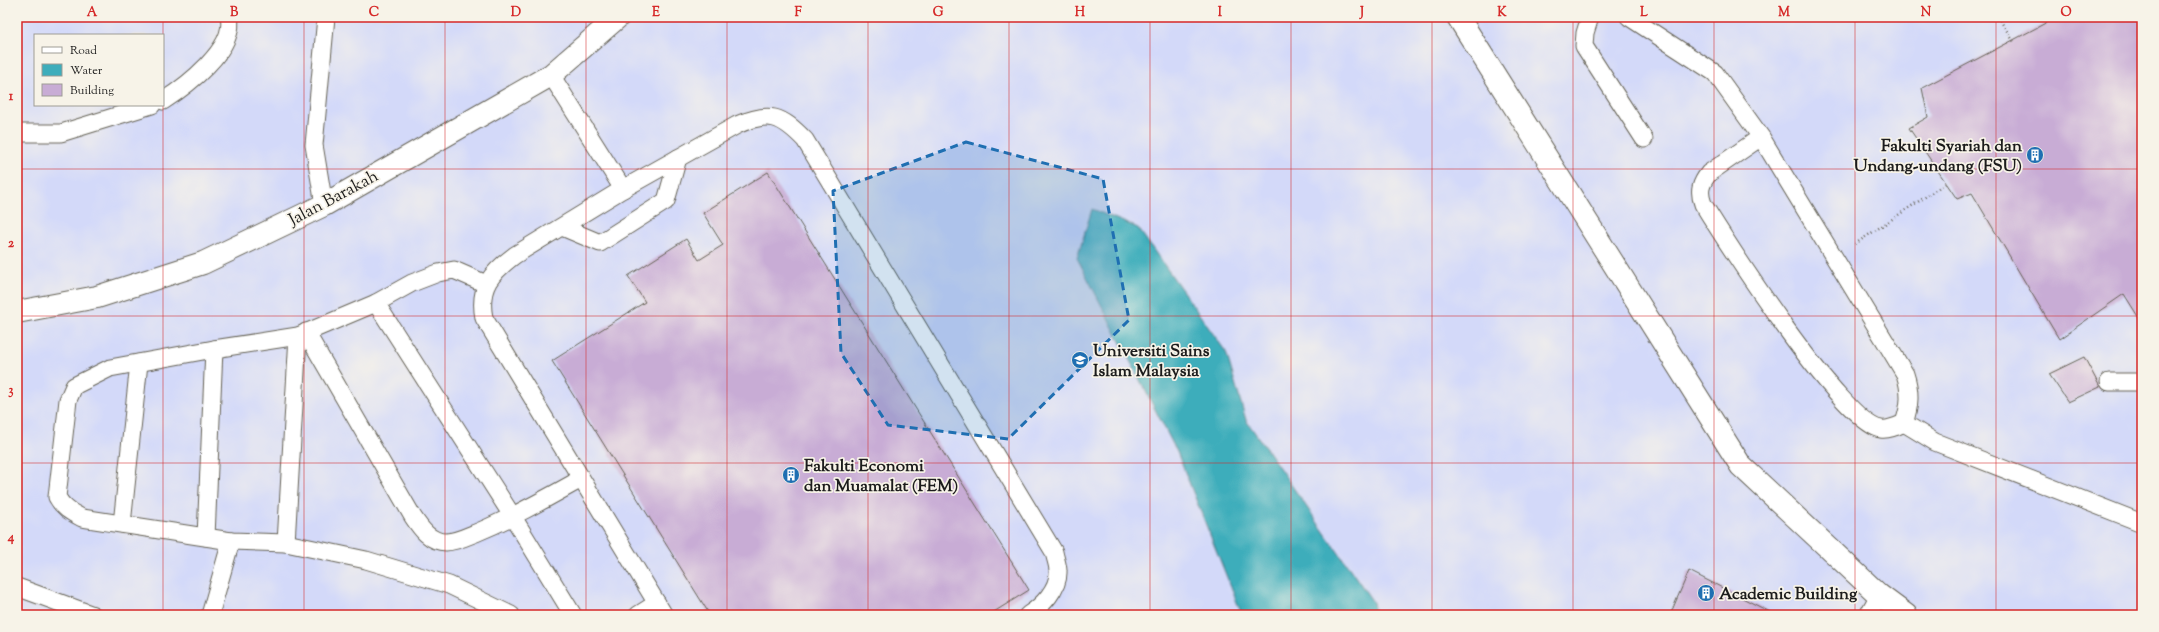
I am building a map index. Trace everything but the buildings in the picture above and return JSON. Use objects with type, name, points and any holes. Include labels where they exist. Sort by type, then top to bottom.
[{"type":"street","name":"Jalan Barakah","points":[[17,312],[97,297],[203,263],[324,204],[551,75],[618,17]]},
{"type":"street","points":[[1458,17],[1741,466],[1880,595],[1906,615]]},
{"type":"lane","points":[[164,100],[185,87],[208,66],[224,41],[230,22],[229,17]]},
{"type":"lane","points":[[324,204],[314,145],[326,17]]},
{"type":"lane","points":[[1590,17],[1585,33],[1584,46],[1644,139]]},
{"type":"lane","points":[[1629,17],[1712,70],[1761,137],[1905,374],[1910,394],[1909,409],[1904,423],[1893,428],[1880,429],[1865,421],[1852,410],[1809,362],[1703,204],[1700,196],[1700,187],[1709,173],[1761,137]]},
{"type":"lane","points":[[551,75],[623,189]]},
{"type":"lane","points":[[17,133],[61,133],[149,106]]},
{"type":"lane","points":[[638,615],[660,609],[484,318],[481,303],[486,284],[499,267],[623,189],[737,125],[756,117],[776,117],[793,128],[805,140],[1054,552],[1058,572],[1054,588],[1045,600],[1028,615]]},
{"type":"lane","points":[[562,227],[600,244],[666,201],[678,158]]},
{"type":"lane","points":[[486,284],[454,270],[438,273],[412,283],[376,303],[302,334],[110,368],[81,382],[74,386],[70,393],[57,497],[62,505],[75,515],[82,518],[231,541],[286,543],[366,560],[449,586],[511,615]]},
{"type":"lane","points":[[376,303],[513,517],[573,615]]},
{"type":"lane","points":[[302,334],[422,531],[433,539],[446,542],[461,539],[513,517],[581,479]]},
{"type":"lane","points":[[286,543],[302,334]]},
{"type":"lane","points":[[206,537],[214,349]]},
{"type":"lane","points":[[122,524],[139,363]]},
{"type":"lane","points":[[2110,382],[2142,382]]},
{"type":"lane","points":[[1904,423],[1935,442],[2142,523]]},
{"type":"lane","points":[[210,615],[231,541]]},
{"type":"lane","points":[[17,588],[93,615]]},
{"type":"lane","points":[[1868,615],[1880,595]]},
{"type":"path","points":[[1998,17],[2014,42]]},
{"type":"path","points":[[1834,257],[1946,183]]},
{"type":"highlighted area","points":[[966,142],[1103,179],[1129,320],[1008,439],[888,425],[841,353],[833,191]]},
{"type":"shaded area","name":"Universiti Sains Islam Malaysia","points":[[17,17],[2142,17],[2142,615],[17,615]]},
{"type":"water","points":[[1092,209],[1138,228],[1226,352],[1246,420],[1373,602],[1375,615],[1242,615],[1177,452],[1077,258]]},
{"type":"place","name":"Fakulti Syariah dan Undang-undang (FSU)","points":[[2035,155]]},
{"type":"place","name":"Universiti Sains Islam Malaysia","points":[[1080,360]]},
{"type":"place","name":"Fakulti Economi dan Muamalat (FEM)","points":[[791,475]]},
{"type":"place","name":"Academic Building","points":[[1706,593]]}]
